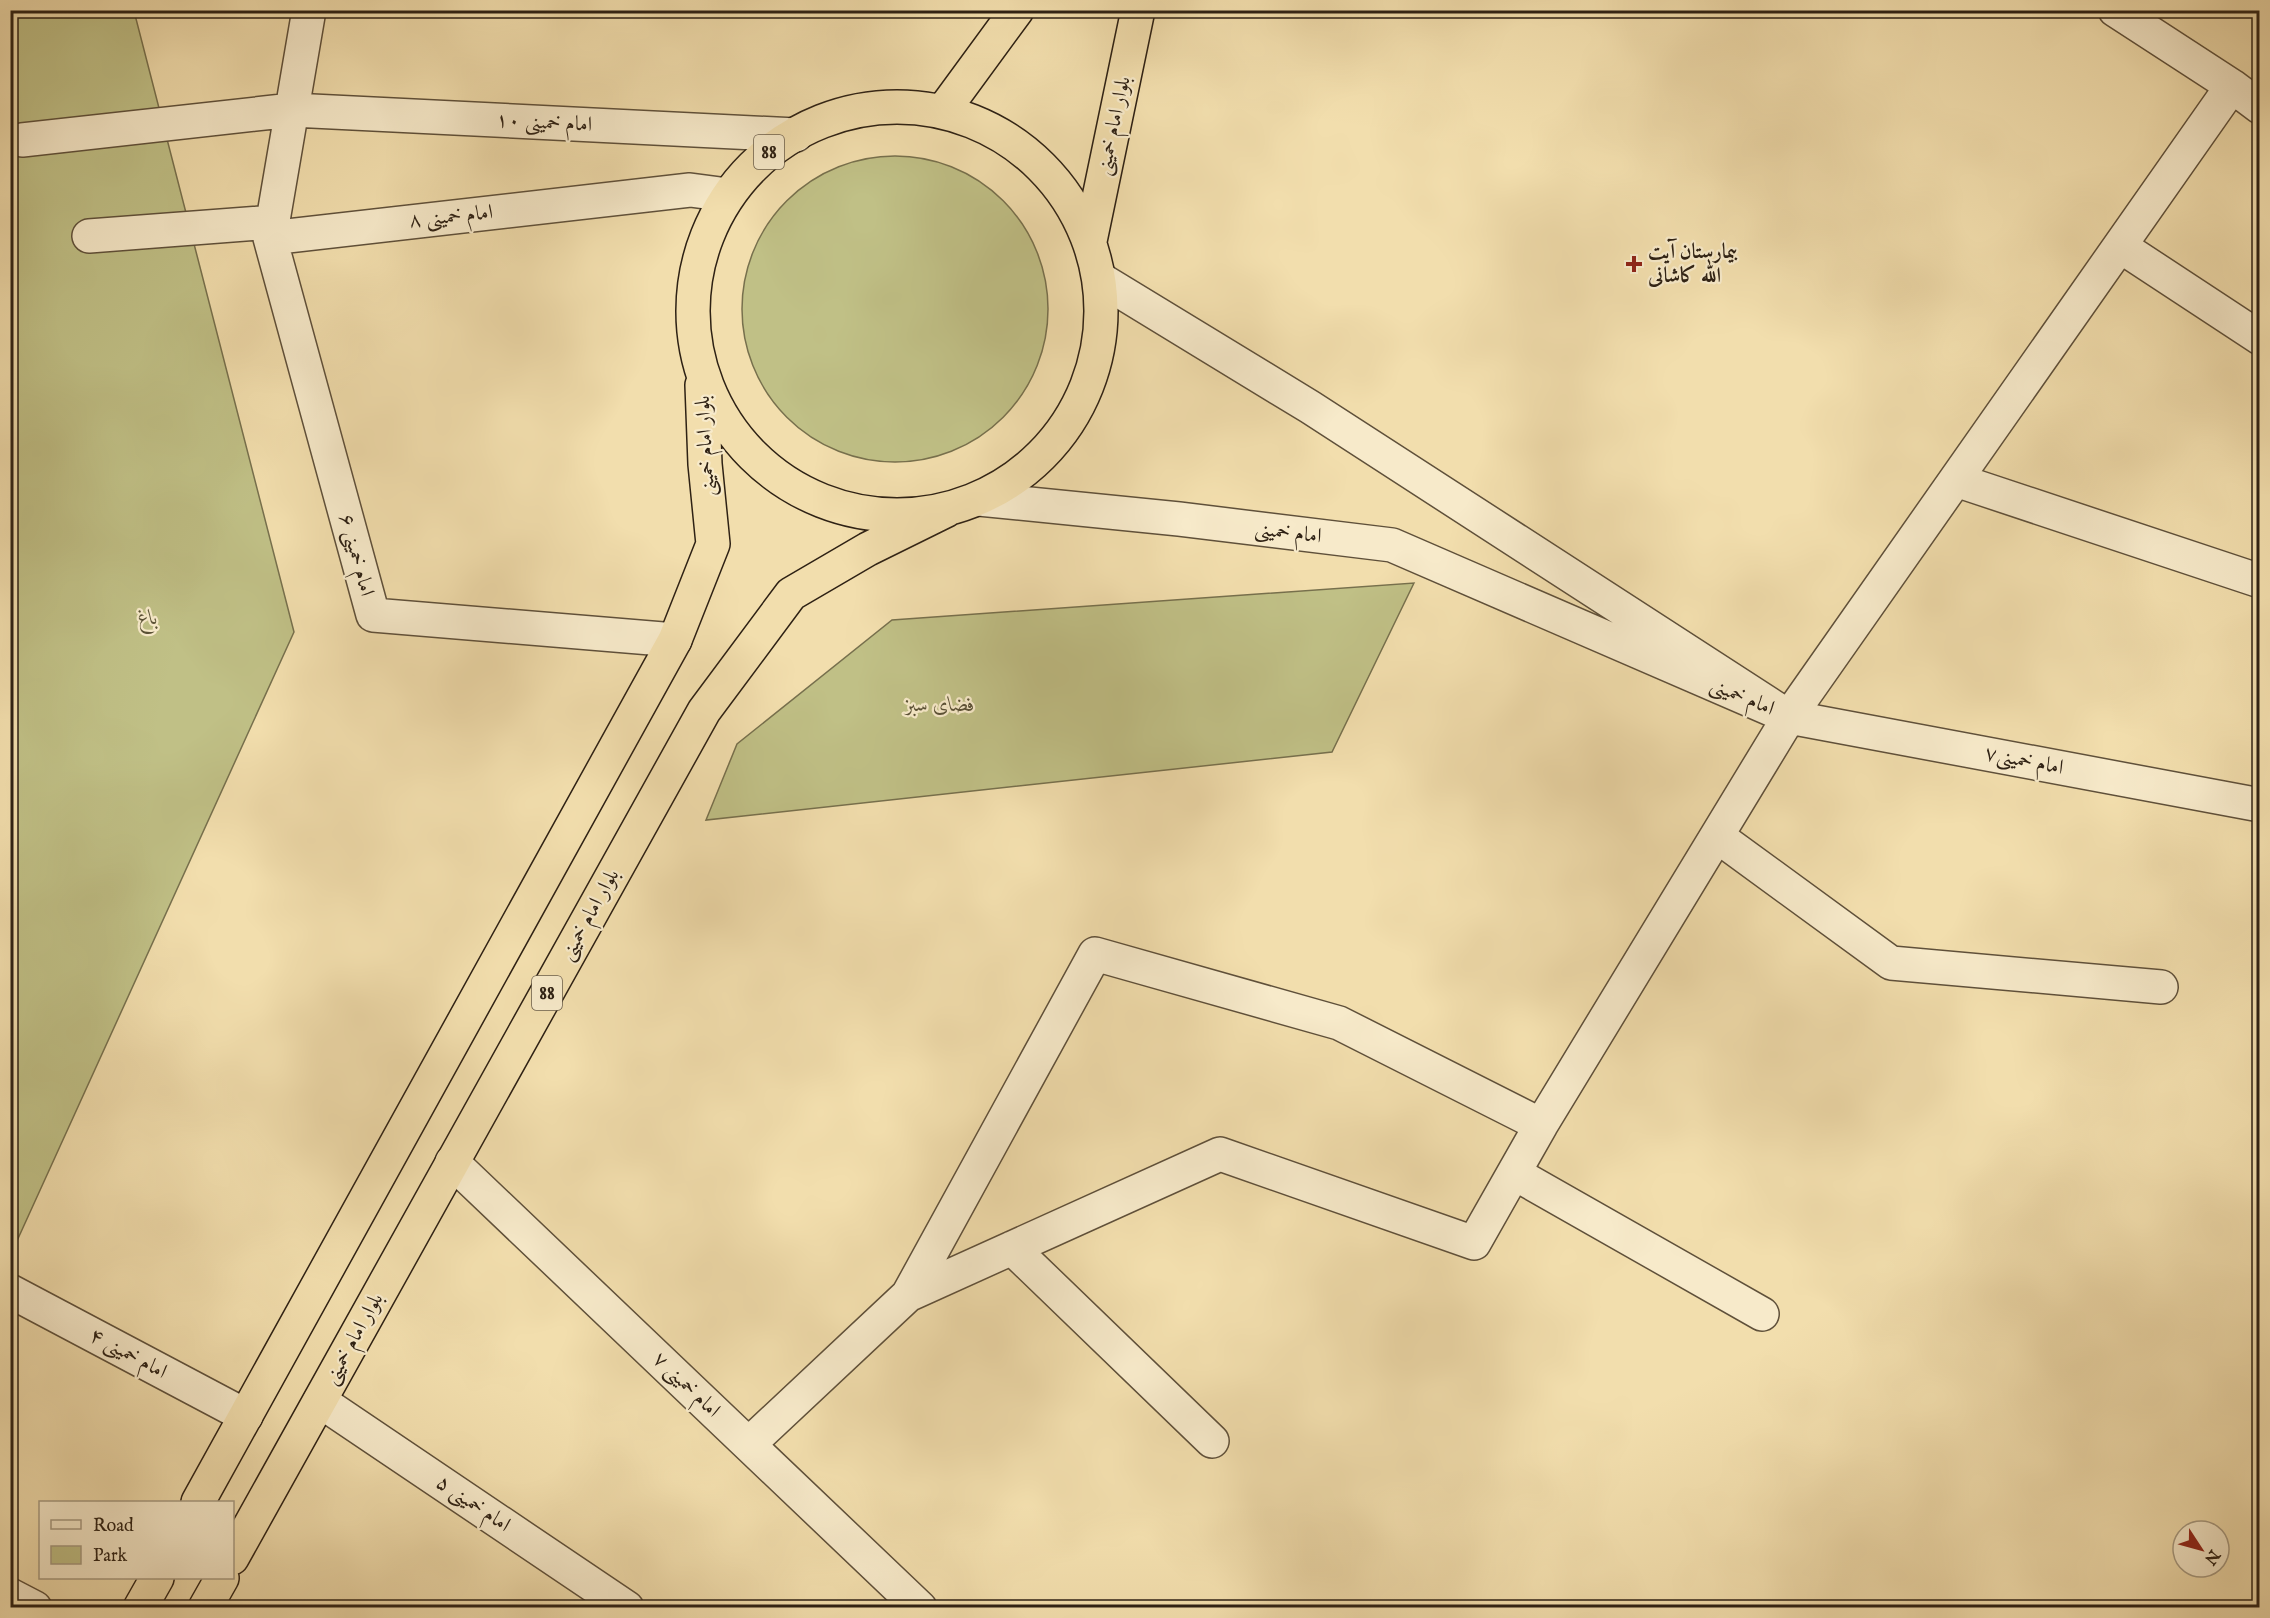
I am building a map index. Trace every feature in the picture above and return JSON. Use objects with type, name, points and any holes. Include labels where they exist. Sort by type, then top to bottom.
[{"type":"highway","points":[[943,111],[1017,10]]},
{"type":"highway","name":"بلوار امام خمینی","points":[[1090,241],[1138,10]]},
{"type":"highway","name":"88","points":[[882,106],[943,111],[991,128],[1033,157],[1067,196],[1090,241],[1100,279],[1101,333],[1088,385],[1063,432],[1025,471],[979,499],[947,510],[886,517],[826,504],[772,475],[729,430],[702,375],[692,313],[701,251],[728,195],[770,151],[796,135],[823,120],[882,106]]},
{"type":"highway","name":"بلوار امام خمینی","points":[[199,1501],[675,640],[713,544],[705,464],[702,375]]},
{"type":"highway","name":"بلوار امام خمینی","points":[[234,1554],[704,711],[791,594],[868,549],[947,510]]},
{"type":"highway","points":[[140,1608],[156,1579]]},
{"type":"highway","points":[[205,1608],[221,1579]]},
{"type":"street","points":[[271,230],[309,10]]},
{"type":"street","points":[[2115,10],[2232,86],[2259,107]]},
{"type":"street","points":[[749,1444],[908,1296],[1220,1154],[1474,1243],[1541,1125],[1789,717],[2232,86]]},
{"type":"street","name":"امام خمینی ۱۰","points":[[22,140],[292,110],[796,135]]},
{"type":"street","name":"امام خمینی ۸","points":[[89,236],[271,230],[690,190],[728,195]]},
{"type":"street","name":"امام خمینی ۶","points":[[271,230],[373,615],[675,640]]},
{"type":"street","points":[[2120,246],[2259,338]]},
{"type":"street","name":"امام خمینی","points":[[1100,279],[1310,407],[1789,717]]},
{"type":"street","points":[[1956,480],[2259,581]]},
{"type":"street","name":"امام خمینی","points":[[979,499],[1179,519],[1392,545],[1789,717]]},
{"type":"street","name":"امام خمینی۷","points":[[1789,717],[2259,806]]},
{"type":"street","points":[[1717,836],[1891,963],[2161,987]]},
{"type":"street","points":[[908,1296],[1095,954],[1338,1023],[1541,1125]]},
{"type":"street","name":"امام خمینی ۷","points":[[452,1162],[920,1608]]},
{"type":"street","points":[[1514,1173],[1762,1314]]},
{"type":"street","points":[[1012,1248],[1212,1441]]},
{"type":"street","name":"امام خمینی ۴","points":[[10,1291],[246,1416]]},
{"type":"street","name":"امام خمینی ۵","points":[[320,1401],[627,1608]]},
{"type":"street","points":[[10,1595],[35,1608]]},
{"type":"green space","name":"باغ","points":[[11,11],[134,11],[294,632],[11,1254]]},
{"type":"green space","points":[[895,156],[925,159],[954,168],[980,182],[1003,201],[1022,224],[1036,250],[1045,279],[1048,309],[1045,339],[1036,368],[1022,394],[1003,417],[980,436],[954,450],[925,459],[895,462],[865,459],[836,450],[810,436],[787,417],[768,394],[754,368],[745,339],[742,309],[745,279],[754,250],[768,224],[787,201],[810,182],[836,168],[865,159]]},
{"type":"green space","name":"فضای سبز","points":[[1414,583],[1332,752],[706,820],[737,744],[892,620]]},
{"type":"place","name":"بیمارستان آیت الله کاشانی","points":[[1634,264]]}]
